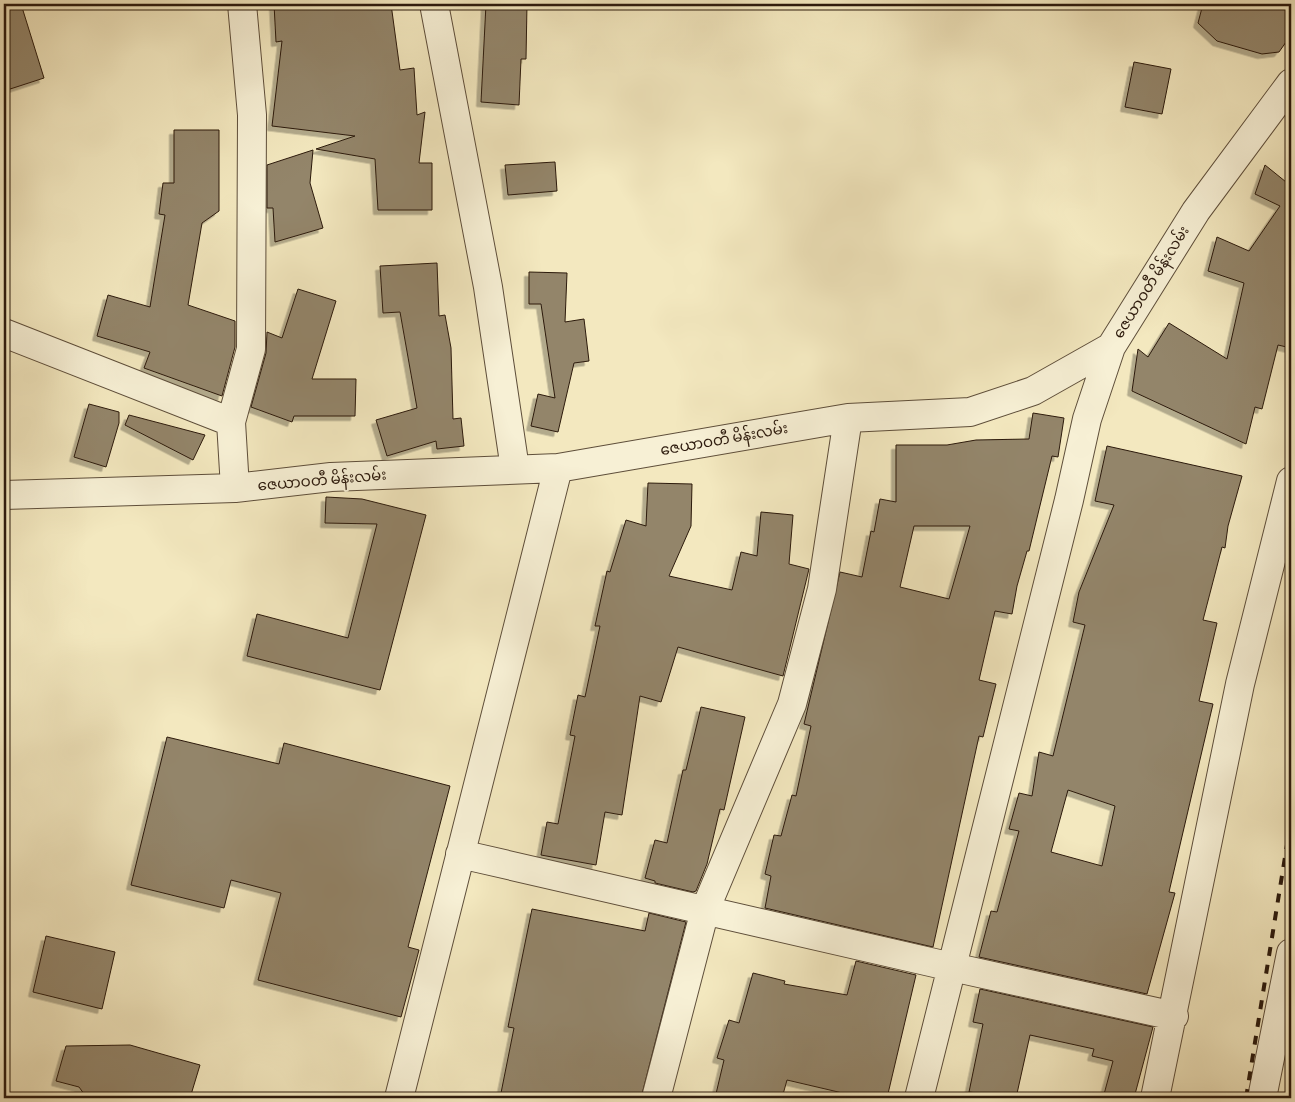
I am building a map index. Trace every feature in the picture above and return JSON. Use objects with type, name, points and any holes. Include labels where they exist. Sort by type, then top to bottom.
[{"type":"street","points":[[235,488],[231,422],[251,349],[252,115],[242,4]]},
{"type":"street","points":[[434,4],[488,287],[515,469]]},
{"type":"street","name":"ဇေယာဝတီ မိန်းလမ်း","points":[[4,495],[235,488],[331,478],[558,468],[848,418],[970,412],[1033,392],[1111,347],[1196,211],[1291,83]]},
{"type":"street","points":[[4,333],[231,422]]},
{"type":"street","points":[[919,1098],[1070,500],[1087,419],[1111,347]]},
{"type":"street","points":[[656,1098],[705,910],[792,704],[822,589],[848,418]]},
{"type":"street","points":[[399,1098],[558,468]]},
{"type":"street","points":[[1155,1098],[1174,1016],[1240,684],[1291,481]]},
{"type":"street","points":[[460,854],[1174,1016]]},
{"type":"street","points":[[1262,1098],[1291,952]]},
{"type":"building","points":[[4,4],[21,4],[44,78],[4,91]]},
{"type":"building","points":[[274,4],[391,4],[400,70],[414,68],[417,115],[425,112],[419,163],[432,163],[432,210],[378,210],[375,159],[316,149],[355,136],[272,126],[282,41],[276,42]]},
{"type":"building","points":[[486,4],[527,4],[526,59],[521,59],[519,105],[481,102]]},
{"type":"building","points":[[1203,4],[1291,4],[1291,35],[1279,52],[1262,54],[1217,41],[1198,23]]},
{"type":"building","points":[[1134,62],[1171,69],[1162,114],[1125,107]]},
{"type":"building","points":[[174,130],[219,130],[219,211],[202,223],[188,305],[235,321],[235,347],[222,396],[144,368],[150,352],[97,336],[108,295],[150,307],[165,215],[159,214],[163,183],[174,183]]},
{"type":"building","points":[[313,150],[310,183],[323,228],[275,242],[273,208],[267,208],[267,165]]},
{"type":"building","points":[[555,162],[557,191],[508,195],[505,165]]},
{"type":"building","points":[[1265,165],[1291,186],[1291,348],[1278,345],[1262,409],[1255,407],[1246,444],[1132,391],[1138,349],[1148,357],[1169,323],[1227,359],[1244,283],[1208,271],[1217,237],[1249,251],[1280,206],[1255,194]]},
{"type":"building","points":[[437,263],[439,316],[445,315],[451,348],[453,419],[461,418],[464,446],[437,449],[436,441],[387,456],[376,420],[417,408],[400,312],[383,313],[380,266]]},
{"type":"building","points":[[529,272],[567,273],[565,322],[584,319],[589,361],[574,363],[558,432],[531,426],[538,394],[555,398],[541,304],[529,304]]},
{"type":"building","points":[[298,289],[336,301],[312,379],[356,379],[355,416],[294,416],[292,422],[251,407],[266,353],[267,332],[282,338]]},
{"type":"building","points":[[89,404],[119,412],[119,423],[106,467],[74,457]]},
{"type":"building","points":[[1033,413],[1064,418],[1058,457],[1052,456],[1029,551],[1027,551],[1017,586],[1012,614],[995,611],[979,680],[996,684],[983,737],[979,736],[933,947],[765,908],[771,876],[765,874],[774,835],[781,836],[792,795],[796,796],[811,726],[804,724],[840,572],[862,577],[871,531],[874,532],[880,499],[896,502],[896,445],[947,445],[976,440],[1029,439]],"holes":[[[914,526],[970,526],[949,599],[900,587]]]},
{"type":"building","points":[[129,415],[205,435],[193,460],[125,425]]},
{"type":"building","points":[[1107,446],[1242,476],[1228,526],[1225,548],[1222,547],[1203,620],[1217,623],[1199,701],[1213,704],[1169,892],[1175,893],[1147,994],[979,957],[991,911],[997,912],[1019,831],[1009,829],[1019,793],[1032,796],[1039,752],[1053,756],[1085,625],[1073,622],[1079,592],[1114,505],[1095,501]],"holes":[[[1068,790],[1115,806],[1102,866],[1051,852]]]},
{"type":"building","points":[[648,483],[692,484],[691,526],[669,576],[732,590],[741,552],[757,556],[761,512],[793,515],[789,564],[809,569],[783,676],[678,647],[661,702],[640,696],[622,815],[605,812],[596,865],[541,855],[547,822],[558,824],[575,736],[570,735],[578,695],[585,697],[600,626],[595,626],[607,571],[610,572],[626,520],[646,526]]},
{"type":"building","points":[[326,497],[362,499],[426,515],[380,690],[247,656],[257,614],[348,638],[377,524],[325,523]]},
{"type":"building","points":[[701,707],[745,717],[724,810],[720,809],[707,864],[696,891],[693,892],[655,883],[655,881],[645,878],[655,840],[667,843],[683,770],[686,770]]},
{"type":"building","points":[[167,737],[279,764],[284,743],[450,786],[408,947],[419,950],[401,1017],[258,980],[281,893],[231,880],[224,908],[131,885]]},
{"type":"building","points":[[532,909],[645,931],[649,913],[686,922],[641,1098],[500,1098],[514,1028],[508,1027]]},
{"type":"building","points":[[46,936],[115,952],[102,1009],[33,992]]},
{"type":"building","points":[[856,961],[916,975],[887,1098],[864,1098],[787,1080],[782,1098],[715,1098],[724,1060],[717,1058],[729,1020],[739,1023],[753,973],[785,981],[784,984],[847,995]]},
{"type":"building","points":[[980,989],[1153,1027],[1134,1098],[1103,1098],[1113,1061],[1092,1056],[1094,1049],[1030,1035],[1016,1098],[969,1092],[983,1024],[973,1022]]},
{"type":"building","points":[[130,1045],[200,1065],[190,1098],[87,1098],[79,1087],[56,1081],[66,1046]]},
{"type":"railway","points":[[1246,1098],[1291,820]]}]
